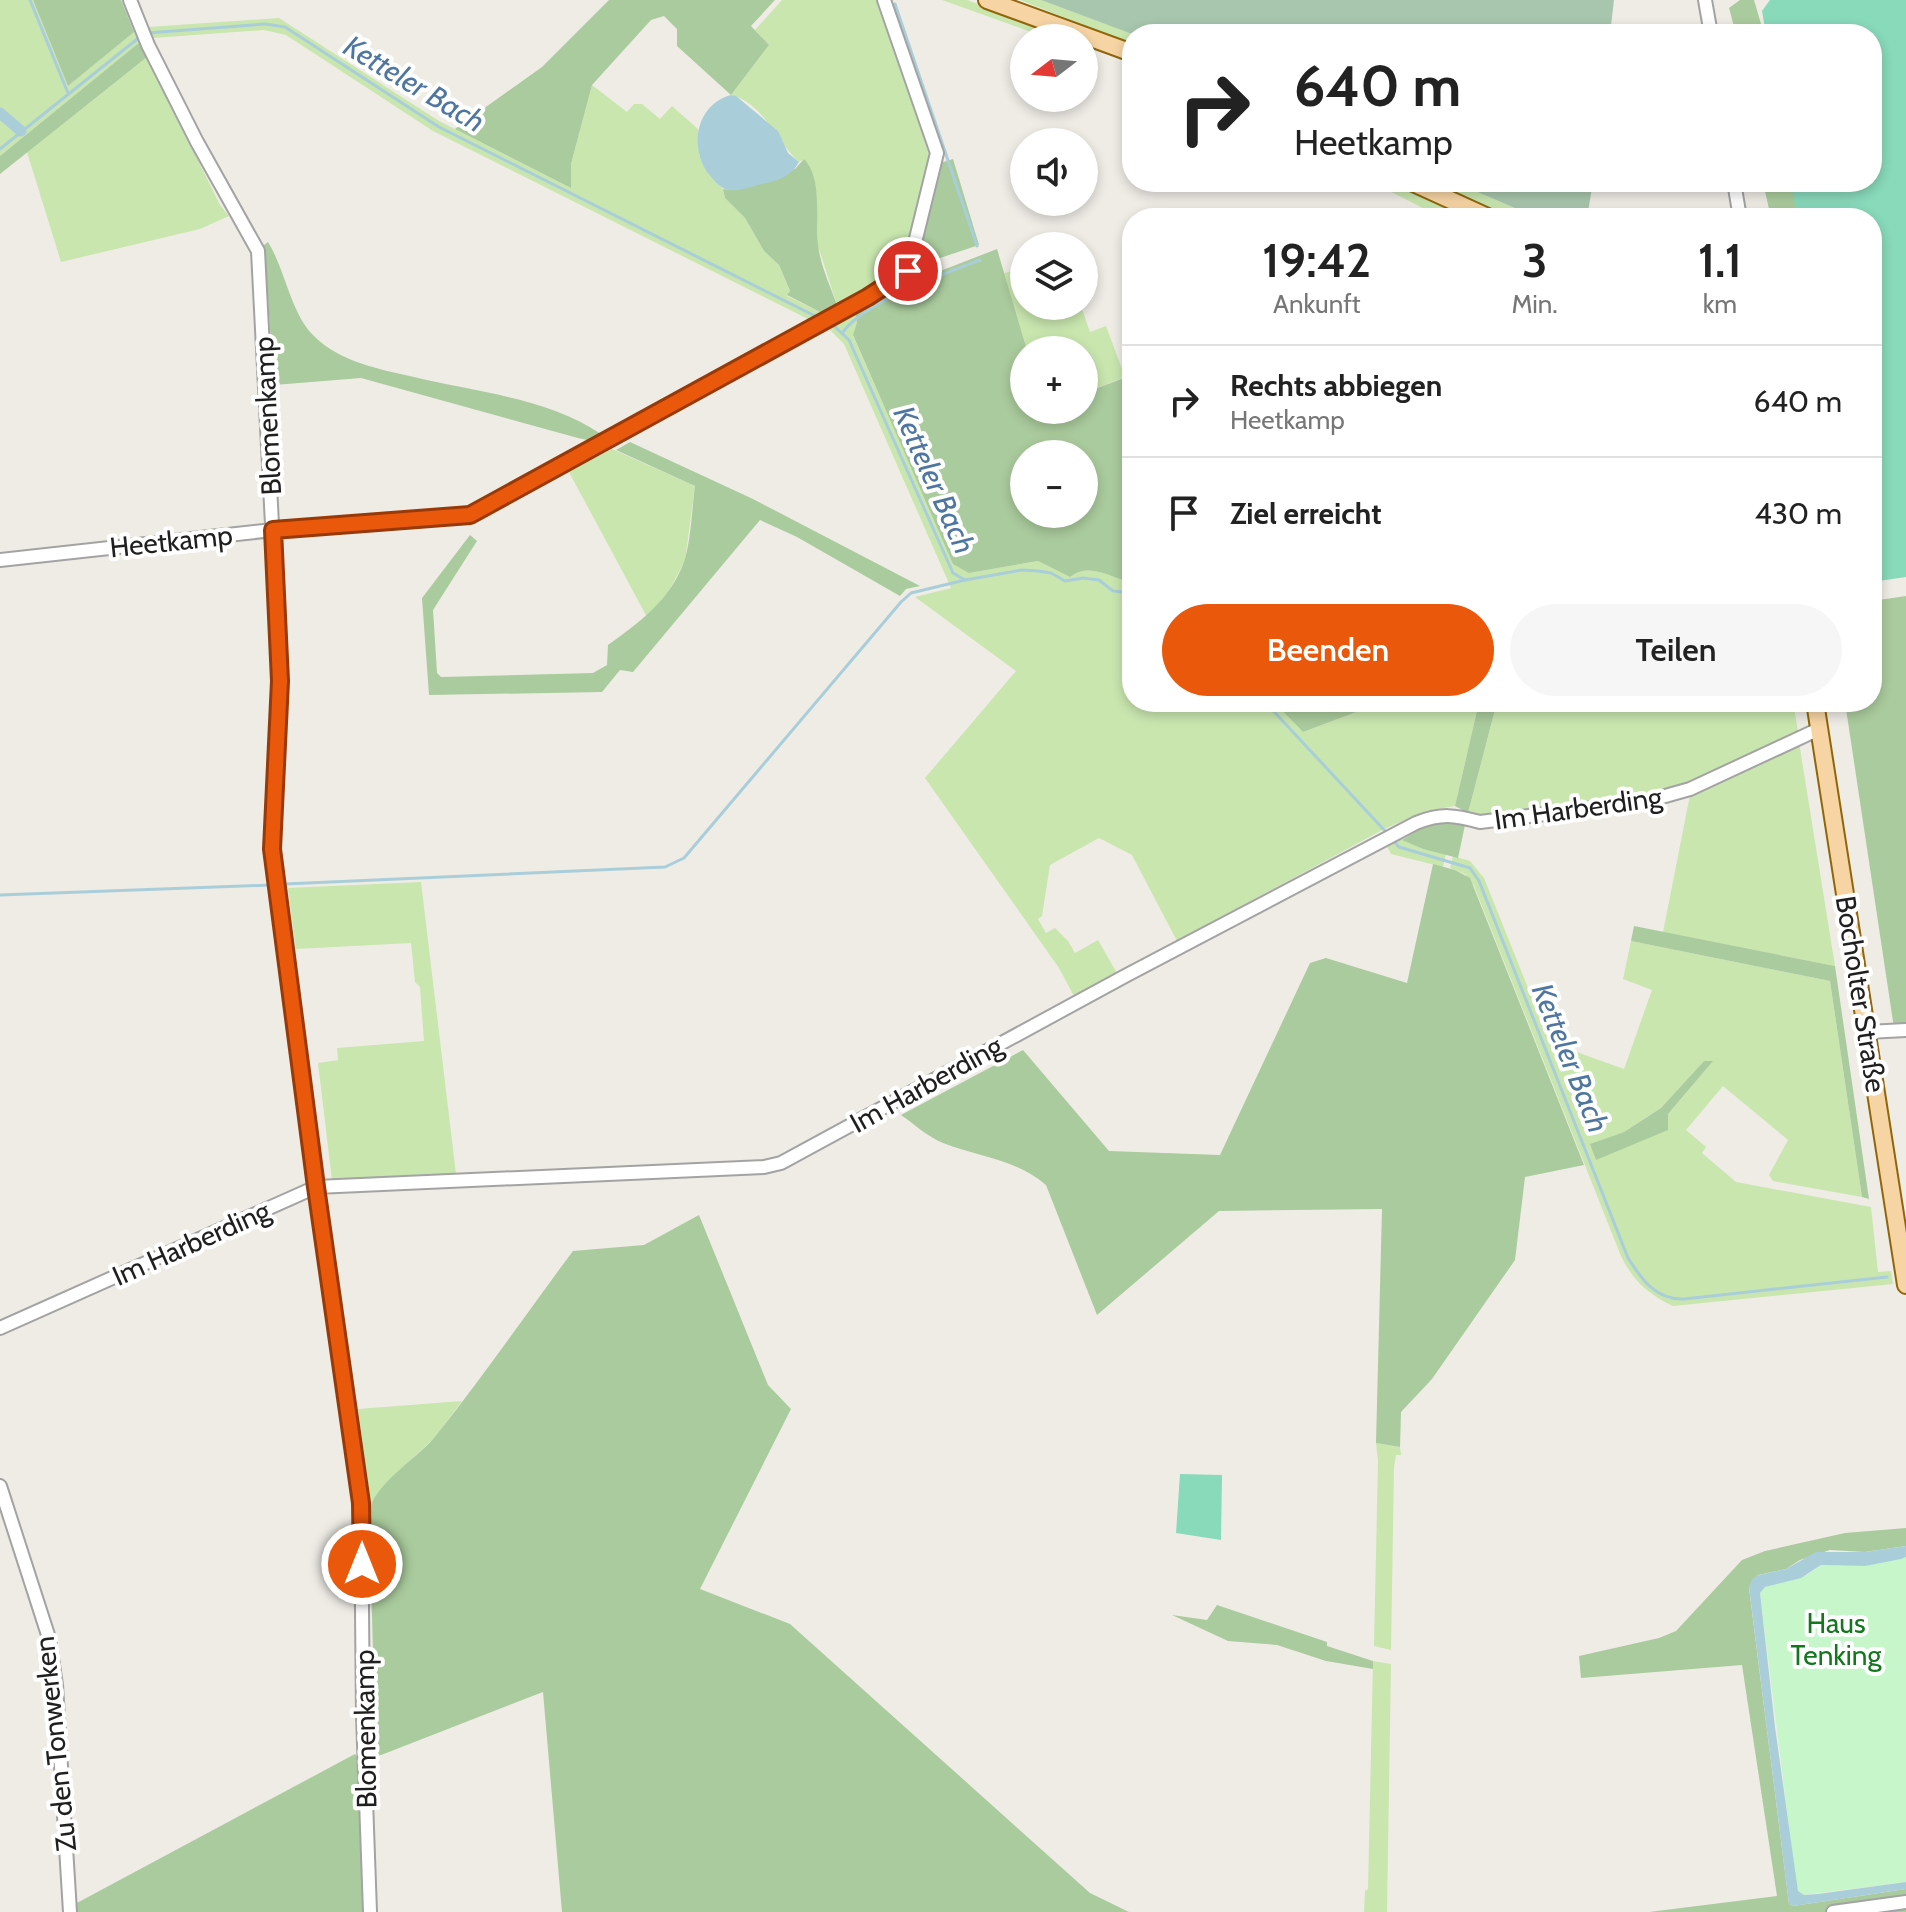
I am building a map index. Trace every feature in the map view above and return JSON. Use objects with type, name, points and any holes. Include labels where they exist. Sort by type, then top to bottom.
[{"type":"main road","points":[[987,0],[1122,49]]},
{"type":"main road","points":[[1433,192],[1468,208]]},
{"type":"main road","name":"Bocholter Straße","points":[[1816,712],[1906,1285]]},
{"type":"street","name":"Blomenkamp","points":[[130,0],[148,45],[197,142],[258,251],[280,681],[272,849],[361,1503],[363,1716],[370,1912]]},
{"type":"street","name":"Heetkamp","points":[[0,560],[273,530],[470,515],[868,297],[908,271],[937,153],[884,0]]},
{"type":"street","points":[[1705,0],[1709,24]]},
{"type":"street","name":"Im Harberding","points":[[0,1328],[316,1187],[764,1167],[781,1163],[1127,975],[1437,815],[1480,822],[1644,802],[1690,789],[1819,729]]},
{"type":"street","points":[[1867,1032],[1906,1030]]},
{"type":"street","name":"Zu den Tonwerken","points":[[0,1486],[49,1638],[56,1685],[70,1912]]},
{"type":"street","points":[[1833,1912],[1906,1902]]},
{"type":"green space","points":[[0,0],[33,0],[68,86],[134,32],[140,42],[0,156]]},
{"type":"green space","points":[[33,0],[121,0],[134,32],[68,86]]},
{"type":"green space","points":[[609,0],[775,0],[751,26],[769,45],[731,95],[677,46],[677,29],[664,16],[651,20],[592,85],[571,164],[571,188],[455,129],[542,67]]},
{"type":"green space","points":[[782,0],[876,0],[929,153],[904,261],[897,271],[837,305],[818,246],[816,192],[804,159],[799,162],[791,154],[752,106],[731,95],[769,45],[755,30]]},
{"type":"green space","points":[[942,0],[967,0],[1033,24],[1010,24]]},
{"type":"green space","points":[[1020,0],[1041,0],[1122,30],[1122,40],[1098,31],[1098,24],[1081,24]]},
{"type":"green space","points":[[1041,0],[1614,0],[1611,24],[1122,24],[1122,30]]},
{"type":"green space","points":[[1740,0],[1754,0],[1761,24],[1733,24],[1729,8]]},
{"type":"green space","points":[[1770,0],[1906,0],[1906,577],[1882,581],[1882,208],[1795,208],[1793,192],[1882,192],[1882,24],[1764,24],[1762,11]]},
{"type":"green space","points":[[279,18],[439,121],[571,188],[571,164],[592,85],[627,112],[634,104],[642,104],[660,119],[672,106],[698,129],[699,154],[709,174],[723,189],[725,198],[745,218],[764,251],[779,265],[790,292],[787,296],[822,313],[810,320],[433,131],[286,35],[264,30],[153,38],[148,27]]},
{"type":"green space","points":[[140,42],[147,57],[0,174],[0,156]]},
{"type":"green space","points":[[147,57],[220,205],[229,216],[200,229],[61,262],[27,152]]},
{"type":"green space","points":[[804,159],[814,177],[818,244],[837,305],[822,313],[787,295],[790,291],[779,265],[764,251],[745,218],[725,198],[723,189],[730,190],[795,169]]},
{"type":"green space","points":[[953,159],[979,245],[922,264],[918,259],[940,163]]},
{"type":"green space","points":[[1391,192],[1413,192],[1446,208],[1423,208]]},
{"type":"green space","points":[[1454,192],[1477,192],[1515,208],[1491,208]]},
{"type":"green space","points":[[1477,192],[1591,192],[1589,208],[1515,208]]},
{"type":"green space","points":[[1765,192],[1796,192],[1797,208],[1769,208]]},
{"type":"green space","points":[[268,242],[306,327],[336,352],[387,371],[535,404],[601,434],[592,441],[578,438],[361,378],[274,385],[264,245]]},
{"type":"green space","points":[[997,249],[1010,293],[1010,320],[1018,320],[1023,336],[1010,336],[1010,424],[1098,424],[1098,388],[1122,379],[1122,579],[1093,571],[1078,572],[1070,577],[1038,561],[969,573],[953,564],[853,335],[857,322],[855,314],[912,282]]},
{"type":"green space","points":[[1010,272],[1010,293],[1004,273]]},
{"type":"green space","points":[[855,314],[857,322],[853,336],[954,564],[969,573],[1038,561],[1070,577],[1078,572],[1093,571],[1122,579],[1122,712],[1284,712],[1303,732],[1356,712],[1477,712],[1455,806],[1426,811],[1384,829],[1177,941],[1132,855],[1099,838],[1050,865],[1042,916],[1038,919],[1046,933],[1055,928],[1075,953],[1098,940],[1117,973],[1074,996],[1059,968],[925,778],[1016,671],[915,597],[951,588],[844,344],[829,329]]},
{"type":"green space","points":[[1018,320],[1086,320],[1090,332],[1106,326],[1122,369],[1122,378],[1098,388],[1098,336],[1023,336]]},
{"type":"green space","points":[[630,442],[753,499],[920,586],[906,589],[900,596],[797,537],[760,520],[633,672],[620,670],[602,692],[429,695],[422,598],[470,535],[477,541],[433,610],[437,673],[441,677],[593,673],[607,665],[608,645],[642,619],[671,588],[684,562],[695,486],[616,450]]},
{"type":"green space","points":[[612,449],[695,486],[685,561],[666,596],[647,617],[569,472]]},
{"type":"green space","points":[[1906,596],[1906,1027],[1894,1028],[1847,712],[1882,712],[1882,600]]},
{"type":"green space","points":[[1284,712],[1356,712],[1303,732]]},
{"type":"green space","points":[[1477,712],[1494,712],[1468,813],[1455,806]]},
{"type":"green space","points":[[1494,712],[1795,712],[1798,731],[1691,784],[1654,796],[1507,816],[1468,813]]},
{"type":"green space","points":[[1799,742],[1835,966],[1663,932],[1690,795]]},
{"type":"green space","points":[[1450,821],[1465,825],[1458,858],[1402,840],[1428,824]]},
{"type":"green space","points":[[1399,838],[1423,849],[1446,854],[1443,867],[1391,854],[1386,844]]},
{"type":"green space","points":[[1453,856],[1470,861],[1484,878],[1548,1038],[1624,1069],[1652,990],[1623,979],[1631,941],[1830,981],[1862,1197],[1773,1181],[1769,1175],[1788,1140],[1723,1086],[1686,1130],[1706,1147],[1702,1153],[1736,1182],[1871,1207],[1878,1272],[1891,1271],[1893,1284],[1673,1306],[1642,1286],[1621,1256],[1474,886],[1465,874],[1450,868]],"holes":[[[1704,1061],[1712,1062],[1668,1114],[1596,1160],[1591,1144],[1624,1132],[1661,1108]]]},
{"type":"green space","points":[[1433,864],[1470,878],[1584,1165],[1525,1177],[1515,1260],[1432,1379],[1401,1412],[1400,1447],[1376,1443],[1382,1209],[1219,1211],[1097,1315],[1046,1185],[1010,1164],[937,1140],[901,1115],[1023,1050],[1109,1151],[1220,1155],[1310,963],[1326,958],[1407,983]]},
{"type":"green space","points":[[421,882],[456,1174],[332,1180],[318,1063],[338,1060],[337,1048],[424,1041],[420,987],[415,982],[411,943],[296,949],[288,888]]},
{"type":"green space","points":[[1634,926],[1835,966],[1869,1199],[1862,1197],[1830,981],[1631,941]]},
{"type":"green space","points":[[1704,1061],[1713,1061],[1668,1114],[1668,1130],[1596,1160],[1590,1144],[1624,1132],[1661,1108]]},
{"type":"green space","points":[[699,1215],[768,1385],[791,1409],[700,1589],[790,1624],[1090,1893],[1129,1912],[562,1912],[543,1692],[376,1757],[369,1510],[374,1499],[390,1479],[438,1433],[573,1251],[644,1245]]},
{"type":"green space","points":[[462,1401],[436,1436],[371,1503],[358,1409]]},
{"type":"green space","points":[[1376,1443],[1400,1447],[1401,1455],[1396,1455],[1394,1467],[1391,1650],[1374,1646]]},
{"type":"green space","points":[[1180,1474],[1222,1475],[1221,1540],[1176,1533]]},
{"type":"green space","points":[[1906,1528],[1906,1546],[1865,1552],[1830,1550],[1800,1560],[1786,1569],[1758,1575],[1749,1588],[1789,1904],[1793,1906],[1906,1889],[1906,1912],[1649,1912],[1777,1896],[1742,1665],[1581,1678],[1579,1656],[1659,1638],[1676,1631],[1742,1560],[1765,1551],[1845,1533]]},
{"type":"green space","name":"Haus Tenking","points":[[1906,1557],[1906,1882],[1804,1895],[1798,1891],[1795,1875],[1760,1593],[1765,1587],[1807,1575],[1821,1565],[1865,1566]]},
{"type":"green space","points":[[1217,1605],[1327,1642],[1327,1646],[1373,1661],[1373,1669],[1326,1661],[1277,1645],[1228,1641],[1172,1615],[1207,1620]]},
{"type":"green space","points":[[1373,1661],[1391,1664],[1387,1912],[1364,1912],[1365,1891],[1368,1889]]},
{"type":"green space","points":[[355,1754],[358,1758],[363,1912],[78,1912],[75,1904]]},
{"type":"water","points":[[731,95],[778,131],[788,153],[799,162],[788,174],[744,189],[729,190],[722,188],[707,172],[698,150],[700,127],[710,107]]},
{"type":"water","points":[[1906,1546],[1906,1557],[1901,1559],[1865,1566],[1821,1565],[1801,1578],[1765,1587],[1760,1593],[1798,1891],[1804,1895],[1818,1894],[1906,1882],[1906,1889],[1793,1906],[1789,1904],[1749,1587],[1752,1579],[1759,1575],[1786,1569],[1816,1552],[1865,1552]]},
{"type":"waterway","points":[[30,0],[68,93]]},
{"type":"waterway","points":[[895,4],[977,246]]},
{"type":"waterway","name":"Ketteler Bach","points":[[147,33],[265,24],[285,27],[439,127],[815,316]]},
{"type":"waterway","name":"Ketteler Bach","points":[[0,149],[141,36]]},
{"type":"waterway","points":[[0,113],[21,131]]},
{"type":"waterway","points":[[843,332],[887,299],[980,260]]},
{"type":"waterway","name":"Ketteler Bach","points":[[833,325],[849,340],[953,573],[965,580],[1022,570],[1038,571],[1051,573],[1065,581],[1083,578],[1099,580],[1113,591],[1122,592]]},
{"type":"waterway","points":[[285,884],[665,867],[684,858],[901,602],[911,593],[965,580]]},
{"type":"waterway","name":"Ketteler Bach","points":[[1274,712],[1387,833]]},
{"type":"waterway","name":"Ketteler Bach","points":[[1392,839],[1399,847],[1470,868],[1479,881],[1628,1258],[1651,1287],[1665,1296],[1684,1299],[1887,1277]]},
{"type":"waterway","points":[[0,895],[271,885]]},
{"type":"route","points":[[362,1564],[361,1503],[272,849],[280,681],[273,530],[470,515],[868,297],[908,271]]}]
